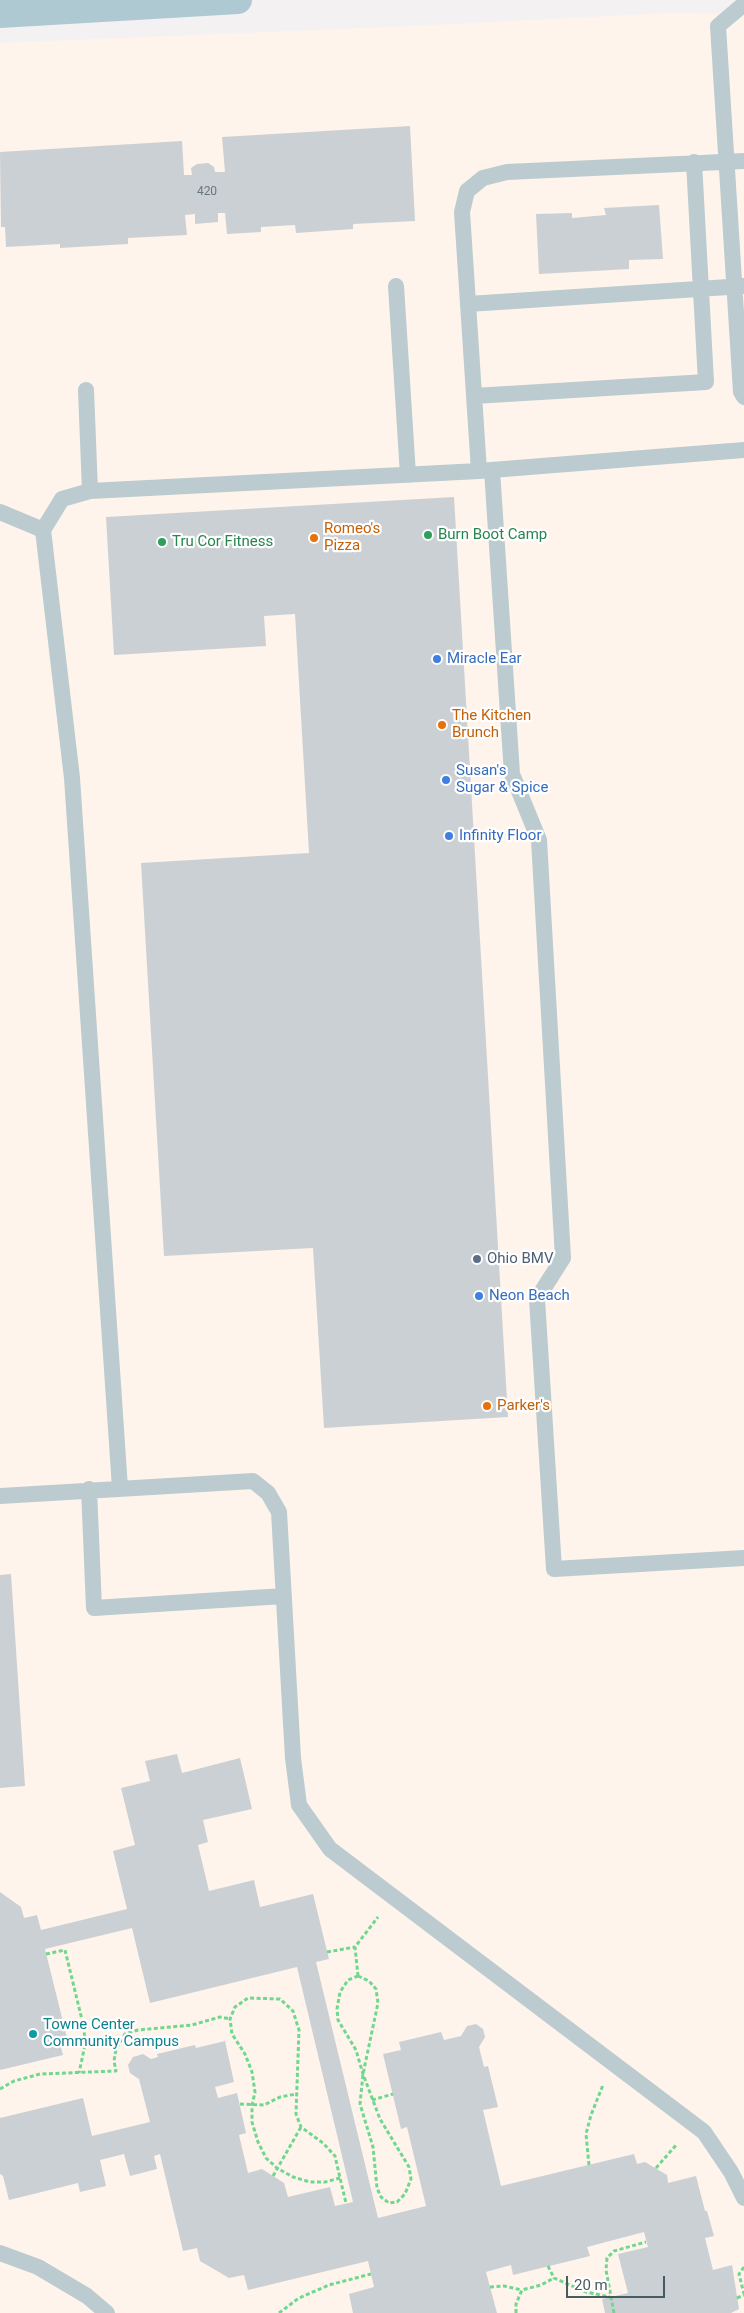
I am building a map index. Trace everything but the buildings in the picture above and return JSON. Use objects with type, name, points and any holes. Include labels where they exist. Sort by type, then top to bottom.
[{"type":"main road","points":[[0,14],[238,0]]},
{"type":"lane","points":[[744,4],[718,26],[726,161],[739,286],[741,392],[744,397]]},
{"type":"lane","points":[[744,160],[507,172],[483,178],[467,191],[462,212],[474,396],[486,471],[512,774],[539,840],[563,1258],[536,1299],[554,1569],[744,1558]]},
{"type":"lane","points":[[474,396],[706,382],[694,162]]},
{"type":"lane","points":[[396,286],[408,475]]},
{"type":"lane","points":[[468,304],[739,286]]},
{"type":"lane","points":[[86,390],[90,491]]},
{"type":"lane","points":[[120,1488],[72,778],[43,530],[62,499],[90,491],[486,471],[744,450]]},
{"type":"lane","points":[[0,512],[43,530]]},
{"type":"lane","points":[[0,1496],[89,1489],[253,1481],[268,1492],[279,1512],[293,1758],[299,1805],[330,1849],[704,2132],[731,2172],[744,2198]]},
{"type":"lane","points":[[89,1489],[94,1608],[284,1596]]},
{"type":"lane","points":[[0,2253],[38,2267],[87,2296],[107,2313]]},
{"type":"path","points":[[358,1976],[356,1947],[393,1898]]},
{"type":"path","points":[[327,1952],[356,1947]]},
{"type":"path","points":[[46,1954],[65,1950],[84,2028],[85,2045],[79,2073]]},
{"type":"path","points":[[358,1976],[348,1980],[340,1992],[337,2009],[338,2020],[356,2050],[363,2074],[372,2100],[380,2119],[410,2167],[412,2179],[405,2194],[397,2202],[389,2203],[381,2197],[377,2188],[373,2147],[360,2104],[363,2074],[378,2003],[376,1989],[369,1981],[358,1976]]},
{"type":"path","points":[[340,2178],[325,2182],[310,2182],[277,2168],[266,2158],[258,2142],[252,2122],[252,2105],[255,2092],[252,2072],[245,2054],[232,2034],[230,2019],[236,2007],[248,1998],[280,1999],[293,2011],[299,2030],[296,2114],[301,2126],[323,2143],[335,2156],[346,2204]]},
{"type":"path","points":[[0,2089],[14,2081],[40,2074],[116,2071],[116,2049],[125,2034],[138,2030],[192,2025],[220,2017],[230,2019]]},
{"type":"path","points":[[589,2165],[586,2134],[591,2114],[600,2089],[617,2067]]},
{"type":"path","points":[[240,2104],[264,2105],[280,2097],[296,2094]]},
{"type":"path","points":[[372,2100],[393,2094]]},
{"type":"path","points":[[656,2168],[693,2125]]},
{"type":"path","points":[[273,2176],[301,2126]]},
{"type":"path","points":[[614,2313],[606,2270],[607,2258],[614,2251],[646,2242]]},
{"type":"path","points":[[548,2266],[554,2278],[586,2292],[610,2297]]},
{"type":"path","points":[[737,2298],[744,2294],[739,2274],[744,2267]]},
{"type":"path","points":[[279,2313],[299,2298],[330,2285],[371,2274]]},
{"type":"path","points":[[490,2287],[504,2286],[522,2290],[542,2285],[554,2278]]},
{"type":"path","points":[[516,2313],[516,2304],[522,2290]]},
{"type":"shaded area","points":[[669,13],[744,14],[744,2313],[0,2313],[0,43],[414,26]]},
{"type":"place","name":"Burn Boot Camp","points":[[428,535]]},
{"type":"place","name":"Romeo's Pizza","points":[[314,538]]},
{"type":"place","name":"Tru Cor Fitness","points":[[162,542]]},
{"type":"place","name":"Miracle Ear","points":[[437,659]]},
{"type":"place","name":"The Kitchen Brunch","points":[[442,725]]},
{"type":"place","name":"Susan's Sugar & Spice","points":[[446,780]]},
{"type":"place","name":"Infinity Floor","points":[[449,836]]},
{"type":"place","name":"Ohio BMV","points":[[477,1259]]},
{"type":"place","name":"Neon Beach","points":[[479,1296]]},
{"type":"place","name":"Parker's","points":[[487,1406]]},
{"type":"place","name":"Towne Center Community Campus","points":[[33,2034]]}]
